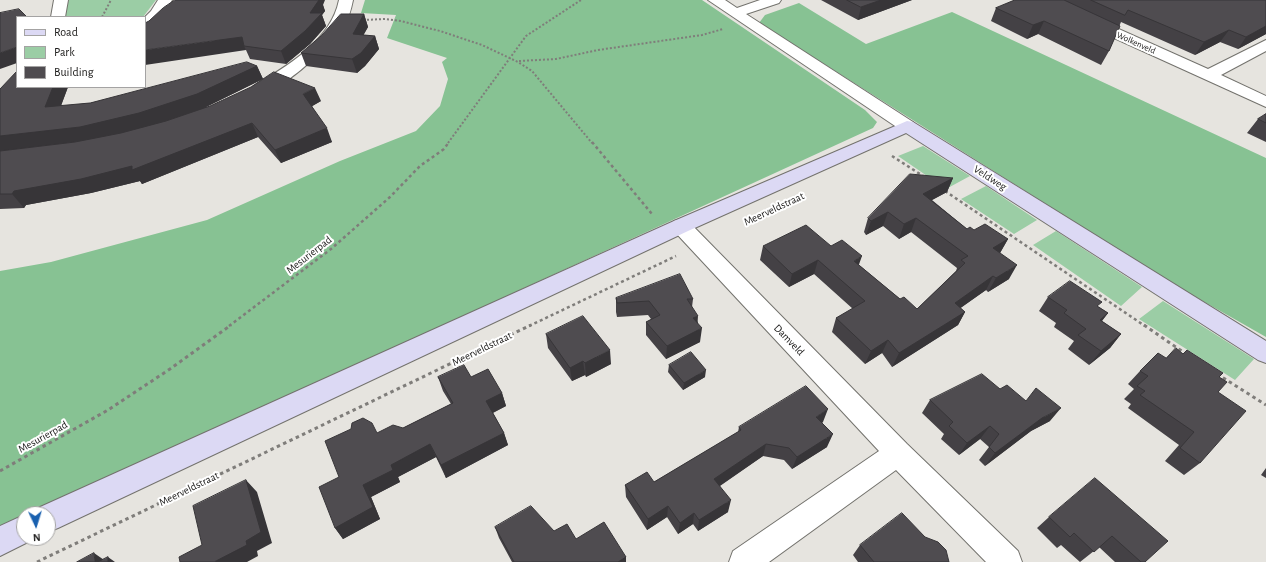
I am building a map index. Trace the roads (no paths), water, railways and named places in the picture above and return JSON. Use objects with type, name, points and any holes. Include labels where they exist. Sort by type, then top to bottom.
[{"type":"street","points":[[58,16],[61,0]]},
{"type":"street","points":[[146,23],[157,14],[165,0]]},
{"type":"street","points":[[246,97],[270,84],[301,62],[341,22],[346,0]]},
{"type":"street","name":"Veldweg","points":[[715,0],[907,126],[1266,353]]},
{"type":"street","points":[[741,17],[774,0]]},
{"type":"street","name":"Wolkenveld","points":[[1042,0],[1266,102]]},
{"type":"street","points":[[1209,75],[1266,45]]},
{"type":"street","name":"Meerveldstraat","points":[[56,514],[674,229],[907,126]]},
{"type":"street","name":"Damveld","points":[[674,229],[699,245],[898,454],[1007,562]]},
{"type":"street","points":[[744,562],[898,454]]},
{"type":"street","points":[[0,540],[16,533]]}]
